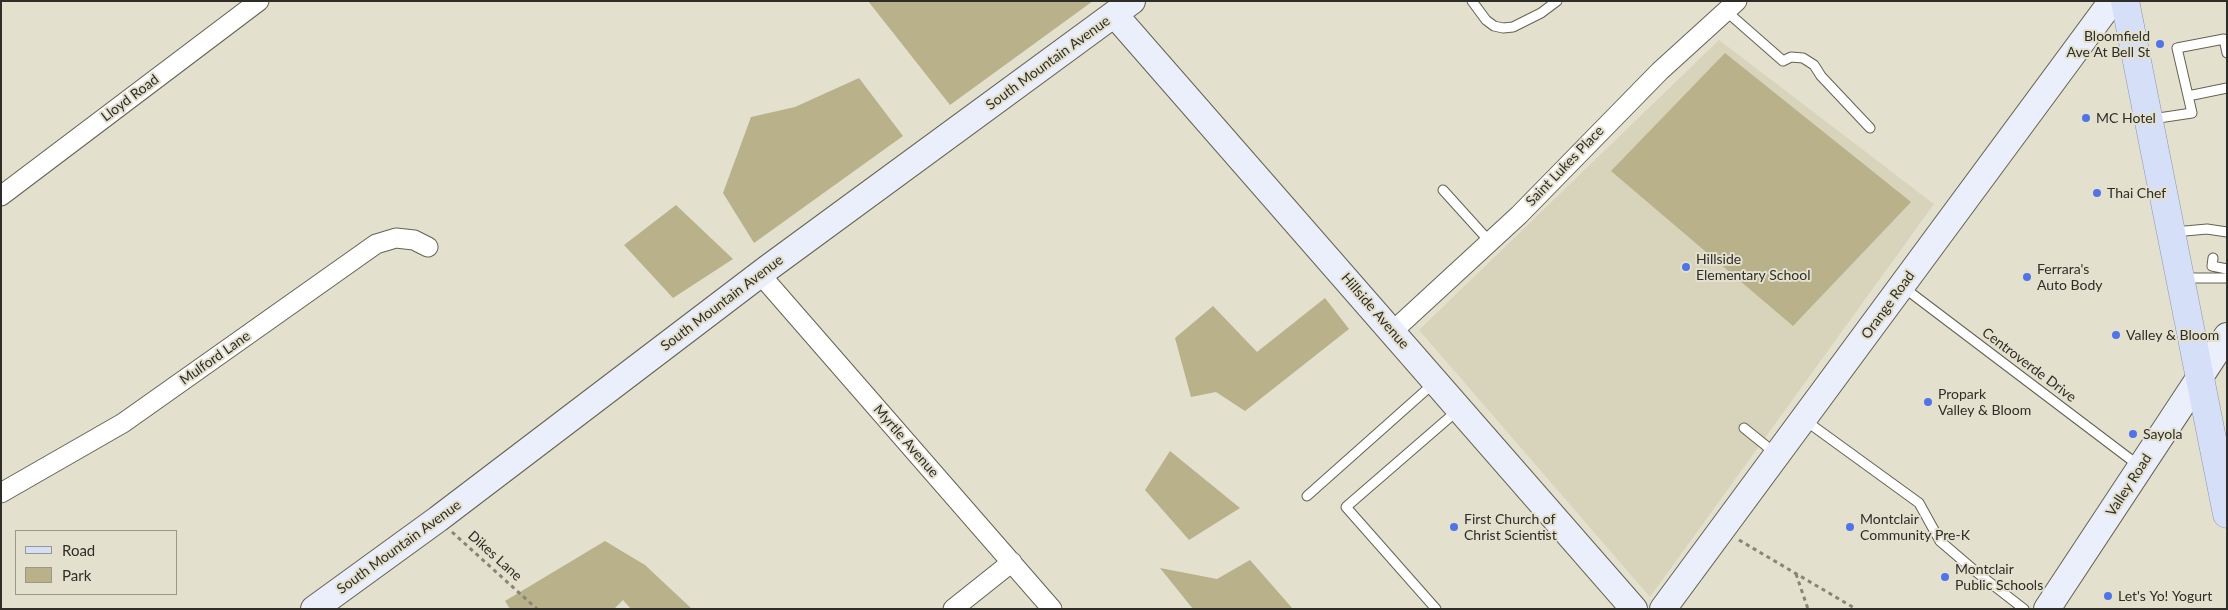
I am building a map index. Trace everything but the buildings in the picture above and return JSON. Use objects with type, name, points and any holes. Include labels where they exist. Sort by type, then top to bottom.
[{"type":"main road","points":[[2125,1],[2227,514]]},
{"type":"street","name":"Lloyd Road","points":[[1,196],[259,1]]},
{"type":"street","name":"Orange Road","points":[[1664,609],[2112,1]]},
{"type":"street","name":"Saint Lukes Place","points":[[1393,331],[1519,215],[1660,70],[1732,6]]},
{"type":"street","name":"South Mountain Avenue","points":[[314,609],[438,519],[760,274],[1124,8]]},
{"type":"street","name":"Hillside Avenue","points":[[1124,8],[1393,331],[1634,609]]},
{"type":"street","name":"Mulford Lane","points":[[1,493],[123,423],[376,244],[396,238],[414,240],[428,247]]},
{"type":"street","name":"Myrtle Avenue","points":[[760,274],[1052,609]]},
{"type":"street","name":"Valley Road","points":[[2047,609],[2227,336]]},
{"type":"street","points":[[953,609],[1012,562]]},
{"type":"lane","points":[[1472,1],[1486,20],[1494,26],[1503,28],[1513,27],[1541,13],[1557,1]]},
{"type":"lane","points":[[1732,6],[1782,61],[1792,57],[1803,58],[1814,65],[1821,76],[1870,128]]},
{"type":"lane","points":[[2149,120],[2192,113],[2177,48],[2224,39],[2227,53]]},
{"type":"lane","points":[[2188,96],[2227,88]]},
{"type":"lane","points":[[1442,190],[1490,242]]},
{"type":"lane","points":[[2171,233],[2207,229],[2221,234]]},
{"type":"lane","points":[[2213,258],[2212,266],[2226,274]]},
{"type":"lane","points":[[2179,278],[2226,274]]},
{"type":"lane","name":"Centroverde Drive","points":[[1902,286],[2140,467]]},
{"type":"lane","points":[[1308,496],[1436,381]]},
{"type":"lane","points":[[1436,609],[1346,507],[1460,408]]},
{"type":"lane","points":[[1803,419],[1919,503],[1940,541],[2024,609]]},
{"type":"lane","points":[[1744,428],[1777,455]]},
{"type":"path","name":"Dikes Lane","points":[[438,519],[537,609]]},
{"type":"path","points":[[1722,530],[1856,609]]},
{"type":"path","points":[[1796,574],[1808,609]]},
{"type":"shaded area","name":"Hillside Elementary School","points":[[1719,40],[1934,204],[1650,597],[1419,330]]},
{"type":"green space","points":[[868,1],[1093,1],[950,105]]},
{"type":"green space","points":[[1725,53],[1911,202],[1793,326],[1611,171]]},
{"type":"green space","points":[[859,78],[903,136],[754,243],[723,193],[751,117],[795,107]]},
{"type":"green space","points":[[676,205],[733,259],[673,298],[624,245]]},
{"type":"green space","points":[[1325,298],[1349,329],[1245,411],[1216,392],[1191,397],[1175,338],[1213,306],[1257,352]]},
{"type":"green space","points":[[1170,451],[1240,508],[1189,540],[1145,490]]},
{"type":"green space","points":[[605,541],[645,565],[692,609],[631,609],[623,600],[614,609],[510,609],[505,601]]},
{"type":"green space","points":[[1250,560],[1293,609],[1193,609],[1160,568],[1217,579]]},
{"type":"place","name":"Bloomfield Ave At Bell St","points":[[2160,44]]},
{"type":"place","name":"MC Hotel","points":[[2086,118]]},
{"type":"place","name":"Thai Chef","points":[[2097,193]]},
{"type":"place","name":"Hillside Elementary School","points":[[1686,267]]},
{"type":"place","name":"Ferrara's Auto Body","points":[[2027,277]]},
{"type":"place","name":"Valley & Bloom","points":[[2116,335]]},
{"type":"place","name":"Propark Valley & Bloom","points":[[1928,402]]},
{"type":"place","name":"Sayola","points":[[2133,434]]},
{"type":"place","name":"First Church of Christ Scientist","points":[[1454,527]]},
{"type":"place","name":"Montclair Community Pre-K","points":[[1850,527]]},
{"type":"place","name":"Montclair Public Schools","points":[[1945,577]]},
{"type":"place","name":"Let's Yo! Yogurt","points":[[2108,596]]}]
